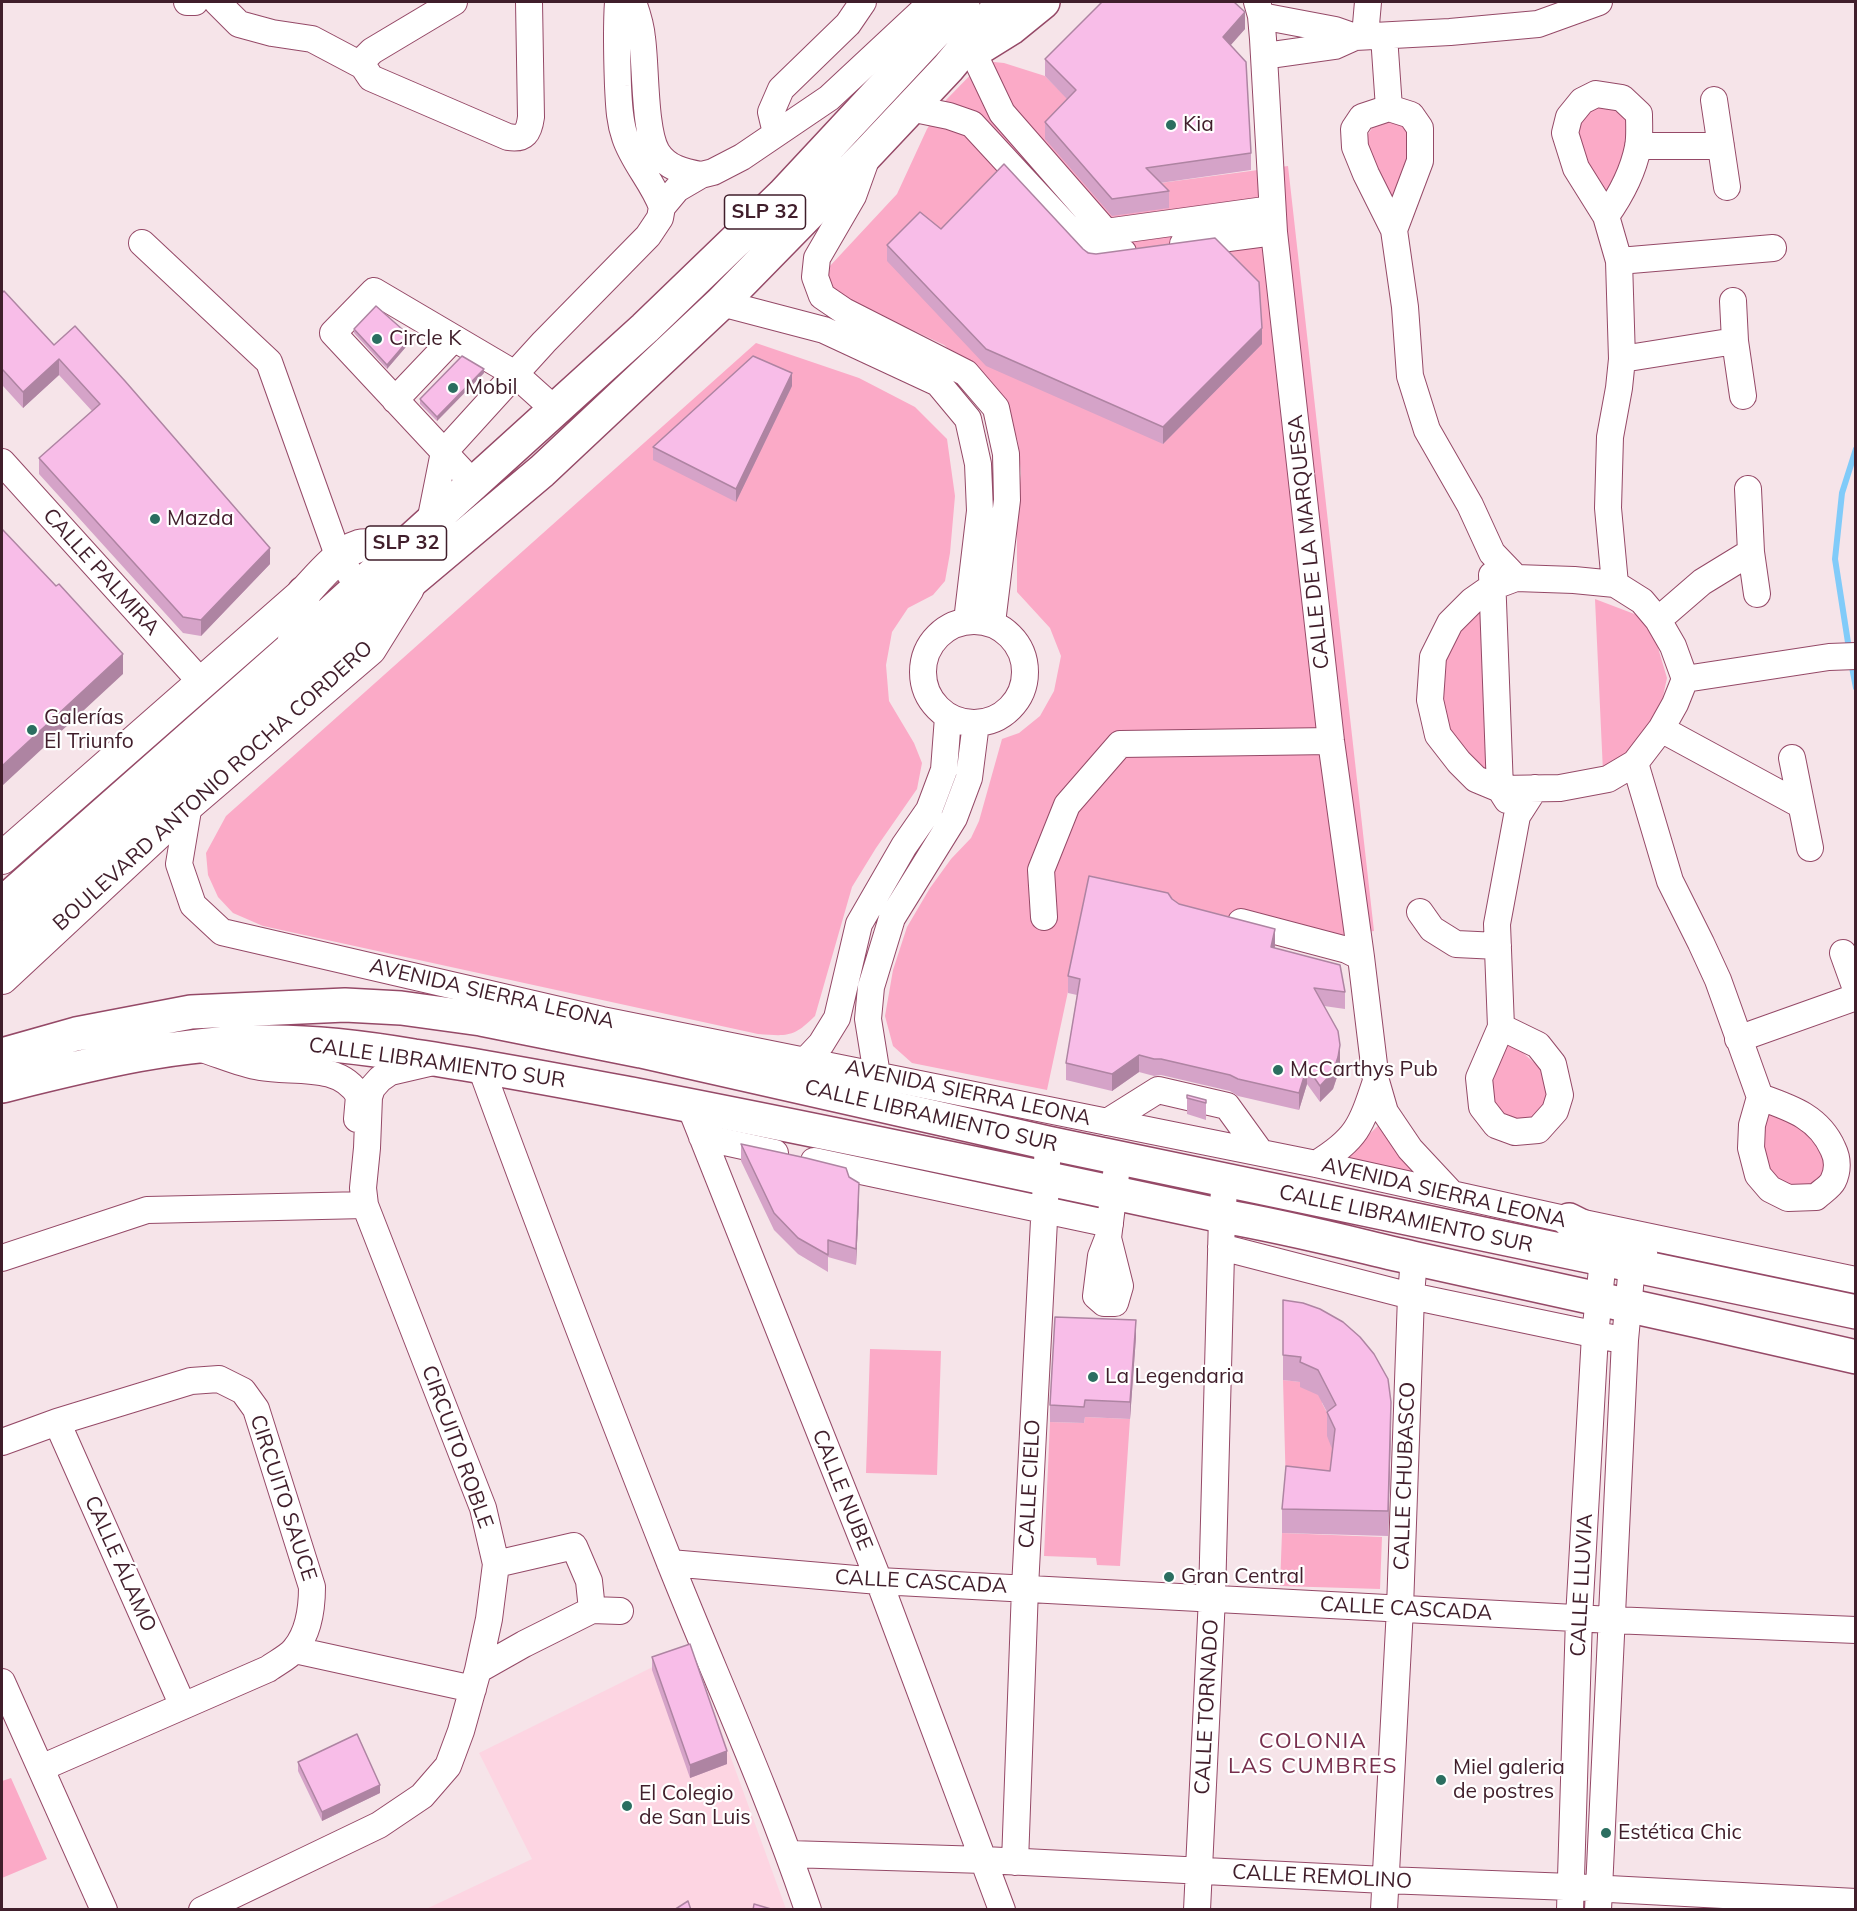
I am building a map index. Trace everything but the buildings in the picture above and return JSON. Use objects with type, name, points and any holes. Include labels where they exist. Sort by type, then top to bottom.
[{"type":"highway","name":"SLP 32","points":[[2,944],[266,687],[293,647],[645,328],[783,195],[963,2]]},
{"type":"highway","name":"SLP 32","points":[[2,904],[266,687],[412,582],[542,471],[721,303],[910,108],[960,60],[1003,2]]},
{"type":"highway","points":[[960,60],[1011,28],[1043,2]]},
{"type":"highway","points":[[293,647],[304,593]]},
{"type":"highway","name":"CALLE LIBRAMIENTO SUR","points":[[2,1055],[76,1034],[191,1012],[345,1005],[401,1008],[481,1019],[641,1051],[1118,1158],[1856,1312]]},
{"type":"highway","points":[[602,1020],[641,1051]]},
{"type":"highway","name":"CALLE LIBRAMIENTO SUR","points":[[2,1086],[82,1065],[135,1055],[194,1046],[270,1042],[363,1048],[480,1065],[690,1106],[877,1159],[1046,1178],[1111,1218],[1222,1232],[1277,1226],[1856,1357]]},
{"type":"highway","points":[[1569,1220],[1683,1276]]},
{"type":"highway","points":[[1810,1303],[1856,1297]]},
{"type":"main road","points":[[2,858],[304,593],[339,558],[360,545],[396,552]]},
{"type":"main road","name":"BOULEVARD ANTONIO ROCHA CORDERO","points":[[2,978],[189,804],[370,649],[412,582]]},
{"type":"street","points":[[187,2],[195,2]]},
{"type":"street","points":[[217,2],[239,24],[272,33],[312,39],[363,66],[371,78],[508,137],[522,138],[527,134],[531,117],[529,2]]},
{"type":"street","points":[[363,66],[366,57],[372,51],[454,2]]},
{"type":"street","points":[[618,2],[616,44],[620,117],[632,154],[658,194],[662,207]]},
{"type":"street","points":[[633,2],[642,37],[649,123],[656,150],[671,166],[684,172],[701,175]]},
{"type":"street","points":[[776,134],[771,112],[781,88],[848,24],[863,2]]},
{"type":"street","points":[[430,522],[444,452],[652,231],[669,196],[701,175],[713,172],[742,157],[829,98],[932,2]]},
{"type":"street","points":[[1368,2],[1368,36],[1389,108]]},
{"type":"street","points":[[1259,9],[1335,30],[1368,36],[1450,33],[1538,24],[1599,2]]},
{"type":"street","name":"CALLE DE LA MARQUESA","points":[[1259,9],[1264,56],[1273,220],[1331,741],[1362,957],[1376,1082],[1385,1112],[1410,1149],[1452,1194]]},
{"type":"street","points":[[1264,56],[1335,46],[1368,36]]},
{"type":"street","points":[[960,60],[1002,113],[1106,231],[1273,220]]},
{"type":"street","points":[[1606,216],[1619,198],[1628,179],[1638,146],[1639,114],[1622,98],[1596,94],[1582,101],[1569,117],[1565,133],[1576,168],[1606,216],[1619,261],[1622,358],[1610,437],[1608,508],[1615,584]]},
{"type":"street","points":[[1714,100],[1727,187]]},
{"type":"street","points":[[910,108],[949,116],[972,124],[1094,256],[1273,220]]},
{"type":"street","points":[[1394,230],[1420,161],[1420,128],[1411,115],[1389,108],[1362,117],[1354,129],[1355,147],[1394,230],[1405,307],[1410,376],[1427,430],[1470,505],[1492,553],[1516,578]]},
{"type":"street","points":[[1638,146],[1721,146]]},
{"type":"street","points":[[868,153],[853,196],[817,258],[815,277],[822,296],[843,311],[966,373],[996,408],[1006,454],[1007,500],[992,623]]},
{"type":"street","points":[[142,243],[269,362],[339,558],[359,587]]},
{"type":"street","points":[[1619,261],[1773,248]]},
{"type":"street","points":[[473,483],[333,333],[374,291],[515,374],[554,409]]},
{"type":"street","points":[[1733,301],[1735,341],[1743,396]]},
{"type":"street","points":[[721,303],[824,330],[938,383],[968,419],[978,464],[980,511],[967,621]]},
{"type":"street","points":[[395,400],[454,338]]},
{"type":"street","points":[[1622,358],[1735,341]]},
{"type":"street","name":"CALLE PALMIRA","points":[[3,468],[201,682]]},
{"type":"street","points":[[1748,489],[1751,552],[1757,594]]},
{"type":"street","points":[[1658,620],[1702,582],[1751,552]]},
{"type":"street","points":[[1492,553],[1500,789],[1517,816]]},
{"type":"street","points":[[1516,578],[1574,579],[1615,584],[1642,602],[1658,620],[1673,646],[1685,679],[1675,704],[1661,729],[1635,762],[1608,779],[1560,788],[1500,789],[1476,779],[1438,735],[1430,700],[1433,657],[1450,623],[1472,601],[1492,587],[1516,578]]},
{"type":"street","points":[[980,620],[992,623],[1004,629],[1020,649],[1024,661],[1023,687],[1012,706],[993,719],[976,723],[960,722],[948,717],[930,699],[922,675],[923,662],[927,650],[939,634],[954,624],[980,620]]},
{"type":"street","points":[[1685,679],[1829,657],[1856,656]]},
{"type":"street","points":[[806,1060],[821,1044],[837,1018],[859,924],[904,846],[929,810],[944,770],[948,717]]},
{"type":"street","points":[[877,1075],[868,1018],[871,987],[892,918],[954,818],[969,778],[976,723]]},
{"type":"street","points":[[1661,729],[1801,805]]},
{"type":"street","points":[[1044,917],[1041,870],[1067,805],[1120,744],[1331,741]]},
{"type":"street","points":[[1792,758],[1810,848]]},
{"type":"street","points":[[1635,762],[1670,881],[1718,980],[1760,1097],[1752,1125],[1751,1148],[1758,1175],[1770,1189],[1788,1198],[1816,1197],[1833,1181],[1847,1158],[1813,1122],[1794,1109],[1760,1097]]},
{"type":"street","points":[[1501,1027],[1497,924],[1517,816],[1535,788]]},
{"type":"street","name":"AVENIDA SIERRA LEONA","points":[[189,804],[179,864],[193,905],[222,932],[602,1020],[1316,1164],[1856,1280]]},
{"type":"street","points":[[1420,912],[1432,929],[1456,944],[1498,946]]},
{"type":"street","points":[[1218,915],[1347,950],[1362,957]]},
{"type":"street","points":[[1843,954],[1856,989]]},
{"type":"street","points":[[1738,1039],[1856,997]]},
{"type":"street","points":[[194,1046],[260,1067],[335,1075],[348,1082],[364,1096]]},
{"type":"street","points":[[328,1205],[348,1186],[354,1167],[357,1148],[356,1129],[364,1096],[380,1078],[390,1072],[442,1060]]},
{"type":"street","points":[[480,1065],[524,1186],[670,1563],[789,1854],[808,1910]]},
{"type":"street","name":"CALLE DE LA MARQUESA","points":[[1316,1164],[1337,1151],[1354,1136],[1366,1112],[1376,1082]]},
{"type":"street","points":[[1107,1122],[1158,1090],[1227,1106],[1261,1153]]},
{"type":"street","name":"CIRCUITO ROBLE","points":[[202,1910],[379,1825],[422,1796],[448,1766],[476,1679],[489,1619],[496,1564],[483,1508],[365,1205],[363,1188],[367,1148],[364,1096]]},
{"type":"street","name":"CALLE NUBE","points":[[690,1106],[879,1581],[1002,1910]]},
{"type":"street","points":[[702,1137],[877,1159],[1044,1211],[1111,1218],[1118,1158]]},
{"type":"street","name":"CALLE CIELO","points":[[1015,1862],[1025,1588],[1048,1143]]},
{"type":"street","name":"CALLE TORNADO","points":[[1197,1910],[1212,1597],[1225,1180]]},
{"type":"street","points":[[2,1258],[147,1210],[365,1205]]},
{"type":"street","points":[[1222,1232],[1411,1296],[1624,1340]]},
{"type":"street","name":"CALLE CHUBASCO","points":[[1384,1910],[1400,1608],[1414,1258]]},
{"type":"street","name":"CALLE LLUVIA","points":[[1570,1898],[1580,1618],[1595,1335],[1613,1301],[1618,1263]]},
{"type":"street","name":"CALLE LLUVIA","points":[[1599,1899],[1624,1340],[1613,1301]]},
{"type":"street","name":"CIRCUITO SAUCE","points":[[2,1442],[57,1422],[191,1381],[219,1379],[243,1391],[256,1409],[312,1587],[312,1605],[307,1628],[295,1650],[268,1669],[41,1768]]},
{"type":"street","name":"CALLE ÁLAMO","points":[[57,1422],[183,1706]]},
{"type":"street","points":[[496,1564],[574,1546],[588,1581],[592,1610]]},
{"type":"street","name":"CALLE CASCADA","points":[[670,1563],[879,1581],[1612,1620],[1856,1630]]},
{"type":"street","points":[[295,1650],[476,1679],[524,1644],[592,1610],[620,1611]]},
{"type":"street","points":[[2,1682],[104,1910]]},
{"type":"street","name":"CALLE REMOLINO","points":[[789,1854],[984,1860],[1385,1880],[1570,1898],[1856,1902]]},
{"type":"shaded area","points":[[984,61],[1004,63],[1045,76],[1153,184],[1288,166],[1374,931],[1326,937],[1089,893],[1047,1090],[912,1063],[893,1046],[885,1016],[893,970],[907,927],[930,888],[951,859],[971,838],[979,821],[1002,739],[1019,733],[1040,716],[1054,691],[1061,656],[1050,628],[1017,592],[1017,514],[1021,474],[1018,442],[1009,413],[987,382],[944,345],[838,295],[829,282],[829,267],[897,194],[927,129],[946,100]]},
{"type":"shaded area","points":[[1602,106],[1621,113],[1631,126],[1611,196],[1579,156],[1575,130],[1584,113]]},
{"type":"shaded area","points":[[1389,122],[1406,124],[1415,134],[1394,213],[1364,141],[1372,128]]},
{"type":"shaded area","points":[[756,343],[859,378],[915,407],[947,439],[955,496],[945,581],[933,595],[908,608],[892,632],[886,665],[889,701],[914,743],[922,763],[917,789],[852,887],[815,1016],[801,1028],[789,1034],[758,1034],[263,926],[233,913],[218,897],[208,875],[206,853],[226,816]]},
{"type":"shaded area","points":[[1595,599],[1637,615],[1656,641],[1667,678],[1657,724],[1629,759],[1603,772]]},
{"type":"shaded area","points":[[1484,609],[1492,772],[1465,760],[1447,735],[1439,675],[1447,647],[1467,622]]},
{"type":"shaded area","points":[[1512,1043],[1539,1067],[1551,1092],[1546,1112],[1529,1124],[1506,1122],[1492,1107],[1491,1075],[1499,1047]]},
{"type":"shaded area","points":[[1767,1110],[1799,1126],[1818,1142],[1824,1151],[1826,1162],[1824,1175],[1813,1191],[1773,1184],[1762,1149]]},
{"type":"shaded area","points":[[1381,1123],[1418,1176],[1341,1161]]},
{"type":"shaded area","points":[[870,1349],[941,1351],[937,1475],[866,1473]]},
{"type":"shaded area","points":[[1283,1380],[1301,1382],[1324,1397],[1322,1403],[1336,1430],[1330,1496],[1286,1490]]},
{"type":"shaded area","points":[[1085,1417],[1130,1419],[1120,1566],[1097,1565],[1096,1558],[1044,1556],[1050,1422],[1084,1423]]},
{"type":"shaded area","points":[[1282,1533],[1382,1537],[1380,1589],[1280,1586]]},
{"type":"shaded area","name":"El Colegio de San Luis","points":[[691,1648],[786,1909],[424,1910],[532,1859],[479,1753]]},
{"type":"shaded area","points":[[11,1778],[47,1859],[2,1878],[2,1781]]},
{"type":"waterway","points":[[1849,649],[1835,559],[1842,493],[1856,449]]},
{"type":"waterway","points":[[1851,662],[1856,688]]},
{"type":"place","name":"Kia","points":[[1171,125]]},
{"type":"place","name":"Circle K","points":[[377,339]]},
{"type":"place","name":"Mobil","points":[[453,388]]},
{"type":"place","name":"Mazda","points":[[155,519]]},
{"type":"place","name":"Galerías El Triunfo","points":[[32,730]]},
{"type":"place","name":"McCarthys Pub","points":[[1278,1070]]},
{"type":"place","name":"La Legendaria","points":[[1093,1377]]},
{"type":"place","name":"Gran Central","points":[[1169,1577]]},
{"type":"place","name":"Miel galeria de postres","points":[[1441,1780]]},
{"type":"place","name":"El Colegio de San Luis","points":[[627,1806]]},
{"type":"place","name":"Estética Chic","points":[[1606,1833]]},
{"type":"district","name":"COLONIA LAS CUMBRES","points":[[1313,1754]]}]
